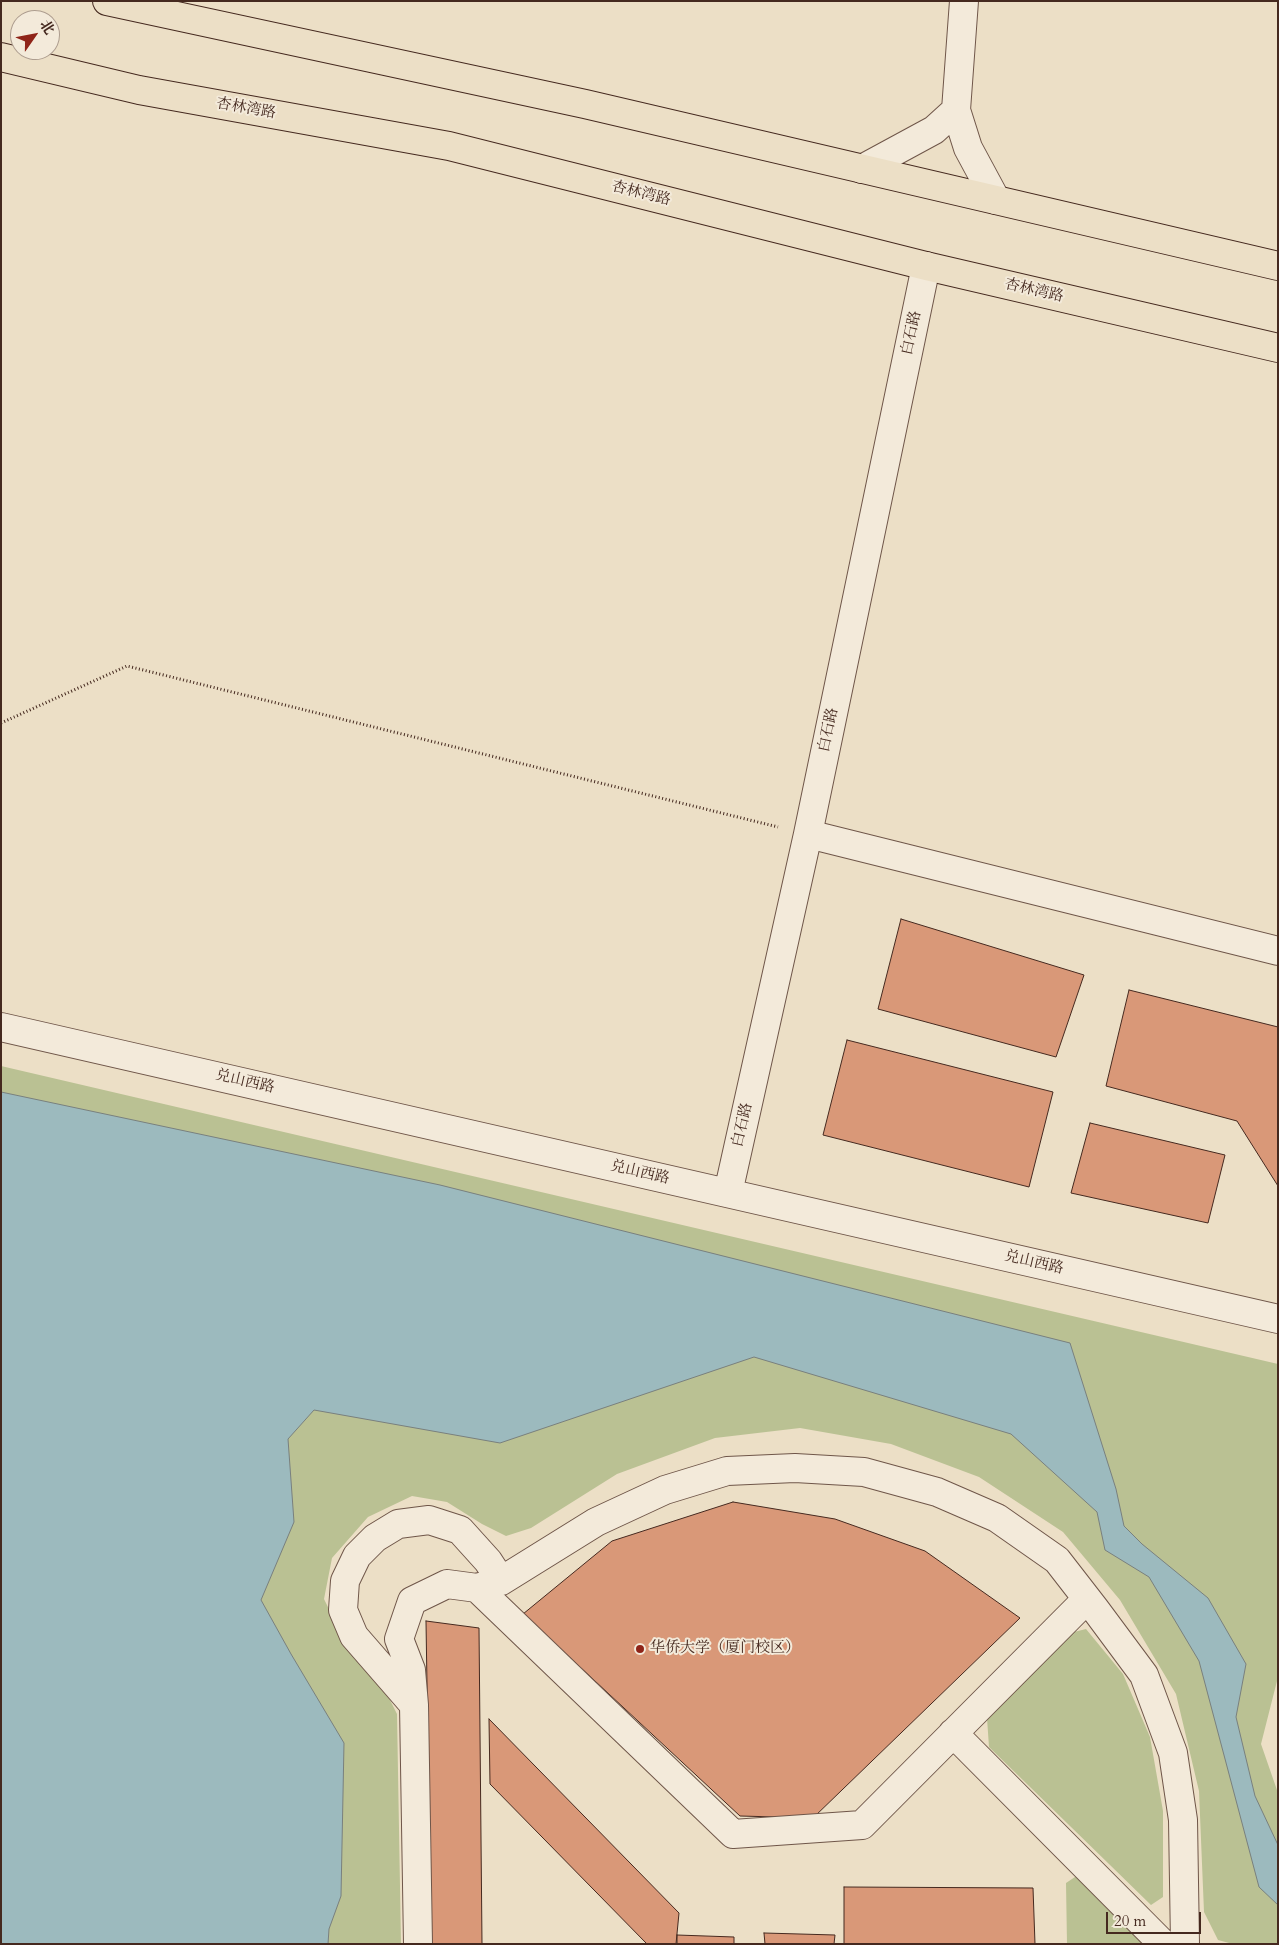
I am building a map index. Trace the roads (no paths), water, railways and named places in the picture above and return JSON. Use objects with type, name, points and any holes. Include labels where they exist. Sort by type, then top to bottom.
[{"type":"main road","points":[[107,1],[585,104],[1278,266]]},
{"type":"main road","points":[[125,1],[162,14]]},
{"type":"main road","name":"杏林湾路","points":[[1,57],[139,90],[449,146],[926,266],[1278,348]]},
{"type":"main road","points":[[1,69],[139,90]]},
{"type":"street","points":[[964,1],[956,110],[968,148],[996,200]]},
{"type":"street","points":[[862,169],[934,130],[956,110]]},
{"type":"street","name":"白石路","points":[[728,1193],[808,834],[926,266]]},
{"type":"street","points":[[808,834],[1278,951]]},
{"type":"street","name":"兑山西路","points":[[1,1027],[1278,1319]]},
{"type":"street","points":[[418,1944],[414,1705],[411,1670],[399,1639],[412,1601],[447,1584],[489,1585],[596,1522],[665,1490],[727,1471],[795,1468],[864,1472],[937,1492],[997,1518],[1056,1560],[1144,1675],[1173,1753],[1183,1820],[1185,1944]]},
{"type":"street","points":[[414,1705],[354,1636],[343,1610],[345,1581],[357,1556],[375,1538],[398,1524],[429,1520],[460,1530],[488,1561],[489,1585],[733,1834],[862,1825],[1087,1599]]},
{"type":"street","points":[[953,1733],[1163,1944]]},
{"type":"water","points":[[1,1092],[440,1185],[1070,1343],[1116,1489],[1124,1526],[1142,1544],[1208,1598],[1246,1664],[1236,1717],[1255,1796],[1278,1845],[1278,1905],[1259,1887],[1199,1661],[1149,1577],[1105,1550],[1097,1512],[1011,1434],[754,1357],[500,1443],[314,1410],[288,1439],[294,1522],[261,1600],[344,1743],[341,1896],[329,1929],[328,1944],[1,1944]]},
{"type":"place","name":"华侨大学（厦门校区）","points":[[640,1649]]}]
